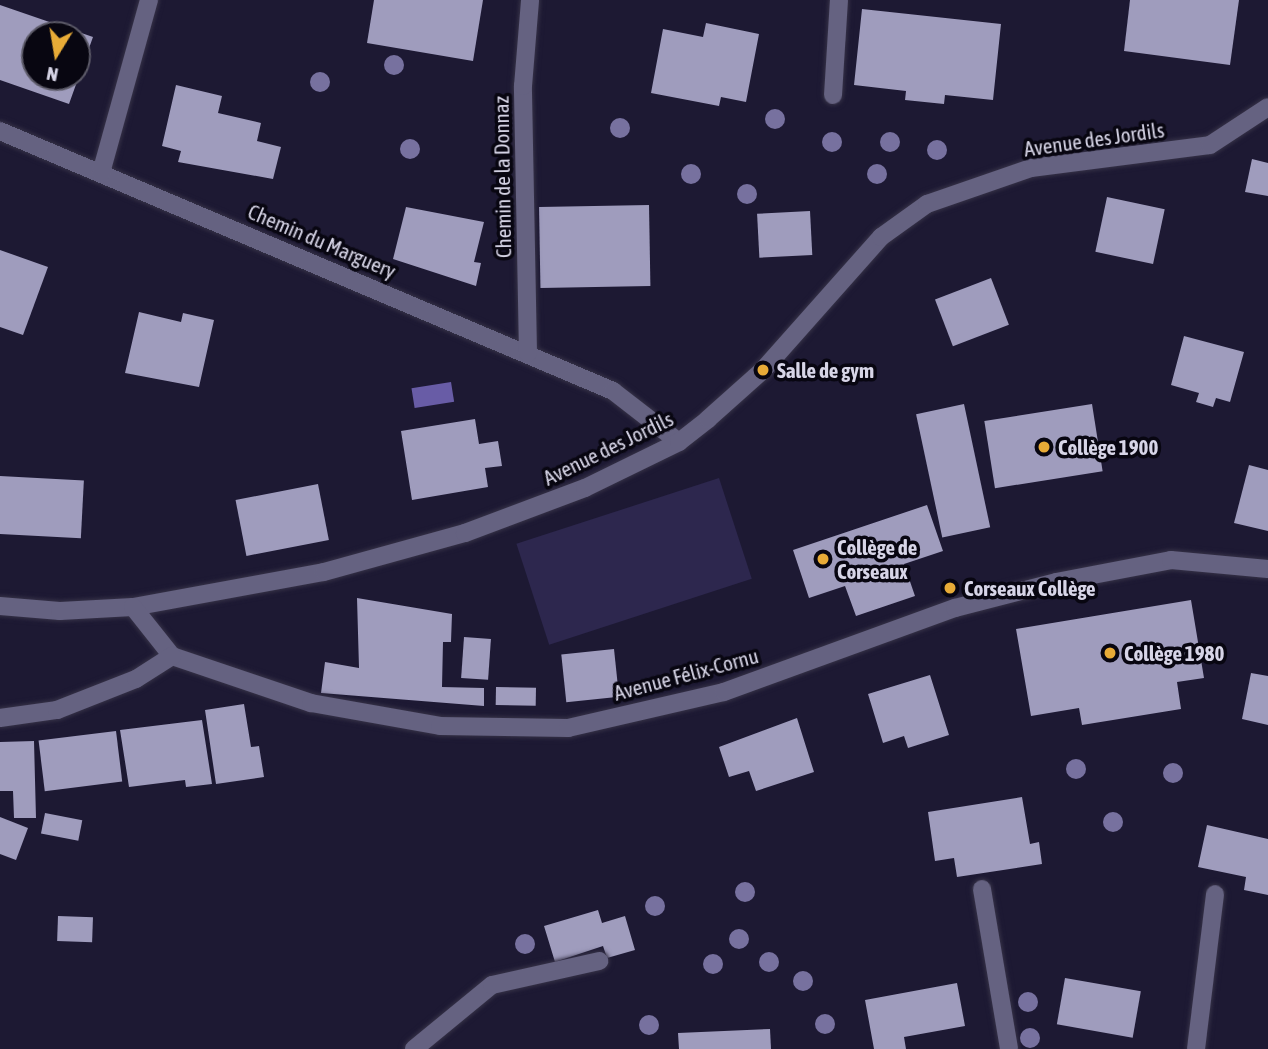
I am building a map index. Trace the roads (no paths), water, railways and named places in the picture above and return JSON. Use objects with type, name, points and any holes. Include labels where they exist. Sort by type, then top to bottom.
[{"type":"street","points":[[101,173],[149,0]]},
{"type":"street","name":"Chemin de la Donnaz","points":[[528,353],[523,86],[530,0]]},
{"type":"street","points":[[833,95],[839,0]]},
{"type":"street","name":"Avenue des Jordils","points":[[0,606],[60,611],[133,607],[324,572],[465,533],[585,488],[679,442],[763,370],[881,237],[927,204],[1031,168],[1210,145],[1267,107]]},
{"type":"street","name":"Chemin du Marguery","points":[[0,131],[613,391],[679,442]]},
{"type":"street","name":"Avenue Félix-Cornu","points":[[172,656],[311,703],[440,726],[568,728],[724,692],[955,608],[1056,582],[1171,560],[1268,569]]},
{"type":"street","points":[[0,718],[58,710],[136,679],[172,656],[133,607]]},
{"type":"street","points":[[982,889],[1009,1049]]},
{"type":"street","points":[[1196,1049],[1215,894]]},
{"type":"street","points":[[414,1049],[492,985],[599,961]]},
{"type":"place","name":"Salle de gym","points":[[763,370]]},
{"type":"place","name":"Collège 1900","points":[[1044,447]]},
{"type":"place","name":"Collège de Corseaux","points":[[823,559]]},
{"type":"place","name":"Corseaux Collège","points":[[950,588]]},
{"type":"place","name":"Collège 1980","points":[[1110,653]]}]
